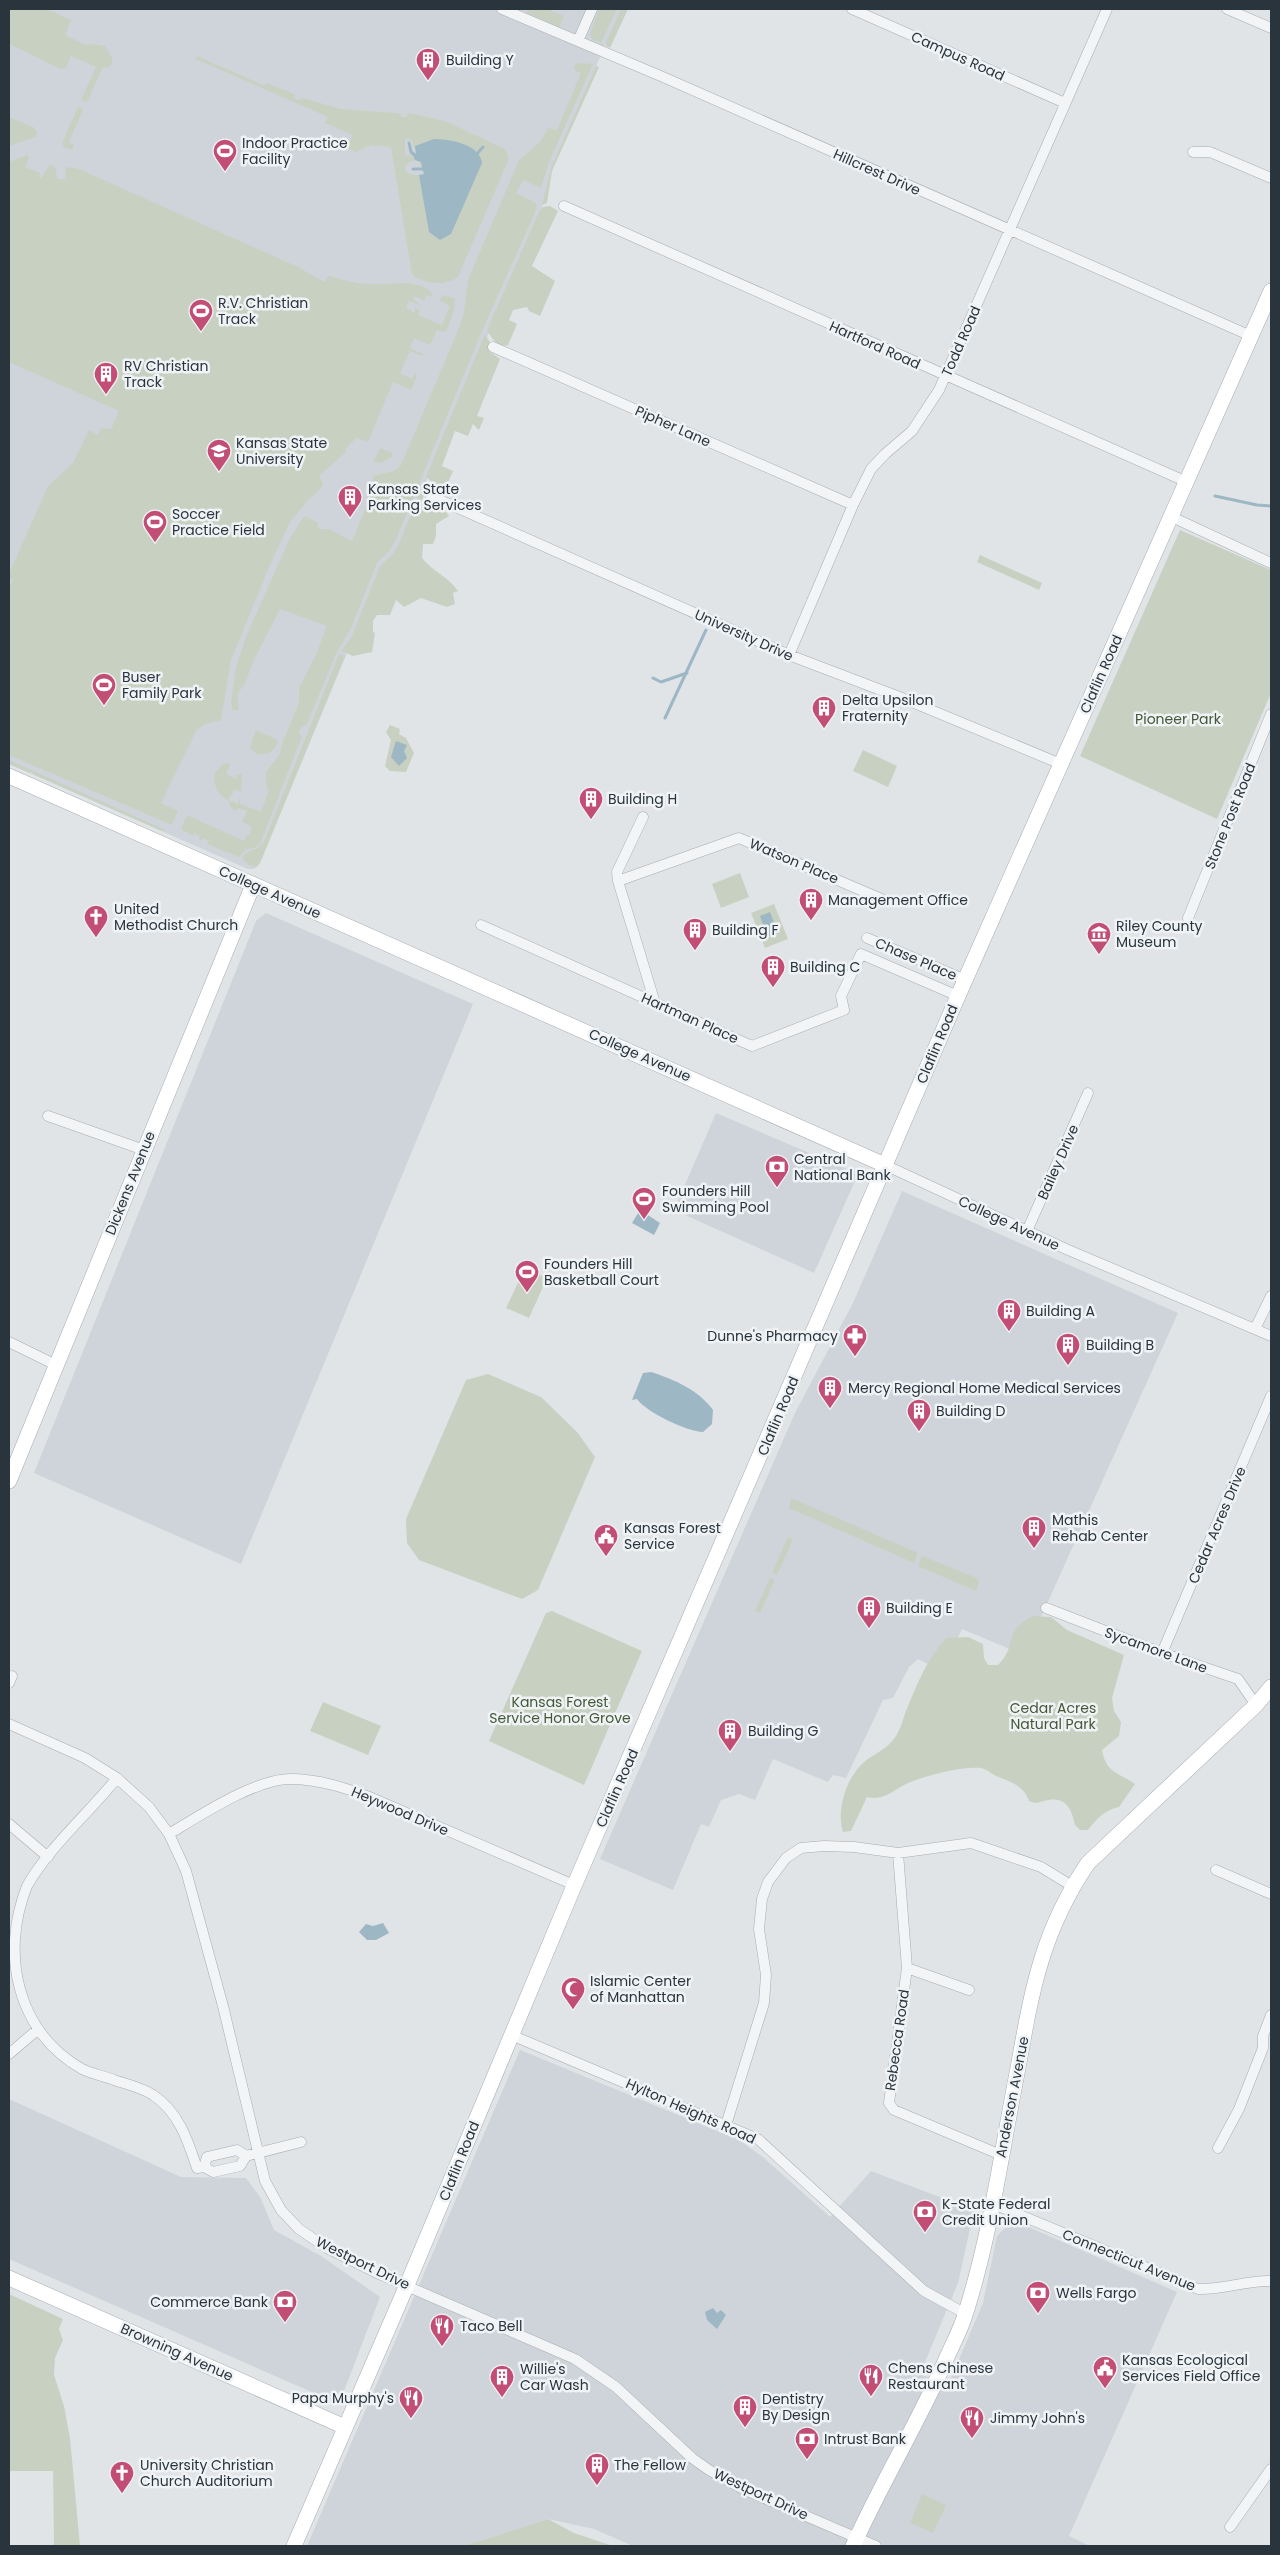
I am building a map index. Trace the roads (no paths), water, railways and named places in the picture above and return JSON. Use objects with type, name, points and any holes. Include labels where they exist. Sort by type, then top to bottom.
[{"type":"street","name":"Hillcrest Drive","points":[[502,9],[1251,336]]},
{"type":"street","points":[[578,41],[592,9]]},
{"type":"street","name":"Campus Road","points":[[852,9],[1065,103]]},
{"type":"street","name":"Todd Road","points":[[789,655],[853,505],[872,469],[885,454],[912,431],[929,408],[946,376],[1107,9]]},
{"type":"street","points":[[1227,9],[1271,28]]},
{"type":"street","points":[[1193,152],[1210,152],[1271,178]]},
{"type":"street","name":"Hartford Road","points":[[564,206],[1188,482]]},
{"type":"street","name":"Claflin Road","points":[[294,2546],[407,2286],[574,1885],[958,996],[1188,482],[1271,291]]},
{"type":"street","name":"Pipher Lane","points":[[493,347],[853,505]]},
{"type":"street","name":"University Drive","points":[[431,496],[789,655],[902,698],[1061,764]]},
{"type":"street","points":[[1172,517],[1271,563]]},
{"type":"street","name":"Stone Post Road","points":[[1188,918],[1271,714]]},
{"type":"street","name":"College Avenue","points":[[9,776],[885,1165],[1027,1231],[1271,1336]]},
{"type":"street","points":[[644,818],[617,870],[618,881],[655,1003]]},
{"type":"street","name":"Watson Place","points":[[618,881],[739,838],[884,900]]},
{"type":"street","name":"Dickens Avenue","points":[[9,1481],[253,885]]},
{"type":"street","name":"Hartman Place","points":[[482,925],[752,1046],[844,1010],[841,996],[861,954]]},
{"type":"street","name":"Chase Place","points":[[867,938],[966,980]]},
{"type":"street","name":"Chase Place","points":[[861,954],[958,996]]},
{"type":"street","name":"Bailey Drive","points":[[1027,1231],[1088,1093]]},
{"type":"street","points":[[48,1116],[144,1150]]},
{"type":"street","points":[[1255,1329],[1271,1296]]},
{"type":"street","points":[[9,1342],[56,1365]]},
{"type":"street","name":"Cedar Acres Drive","points":[[1162,1653],[1271,1396]]},
{"type":"street","name":"Sycamore Lane","points":[[1046,1608],[1162,1653],[1238,1679],[1256,1704]]},
{"type":"street","name":"Anderson Avenue","points":[[855,2542],[930,2394],[966,2314],[980,2262],[1041,1954],[1054,1921],[1072,1886],[1088,1862],[1256,1704],[1271,1687]]},
{"type":"street","points":[[1256,1704],[1271,1704]]},
{"type":"street","name":"Westport Drive","points":[[9,1724],[85,1758],[117,1778],[149,1807],[169,1834],[189,1881],[223,2006],[265,2181],[281,2210],[299,2229],[327,2248],[407,2286],[575,2359],[616,2387],[692,2458],[709,2470],[742,2489],[855,2542],[876,2546]]},
{"type":"street","points":[[117,1778],[48,1857],[27,1886],[18,1906],[11,1932],[10,1963],[18,2000],[36,2031],[51,2047],[84,2070],[152,2094],[170,2110],[187,2136],[197,2168],[204,2167],[213,2172],[240,2166],[246,2156],[301,2142]]},
{"type":"street","name":"Heywood Drive","points":[[169,1834],[244,1791],[288,1779],[308,1780],[340,1786],[372,1798],[574,1885]]},
{"type":"street","points":[[9,1824],[48,1857]]},
{"type":"street","points":[[726,2124],[764,2003],[766,1975],[759,1929],[762,1899],[774,1872],[786,1858],[801,1848],[854,1847],[898,1852],[971,1843],[1041,1867],[1072,1886]]},
{"type":"street","name":"Rebecca Road","points":[[898,1852],[907,1968],[889,2103],[894,2110],[1001,2155]]},
{"type":"street","points":[[1216,1870],[1271,1894]]},
{"type":"street","points":[[907,1968],[969,1990]]},
{"type":"street","points":[[1218,2148],[1267,2050],[1263,2036],[1271,2015]]},
{"type":"street","points":[[9,2054],[36,2031]]},
{"type":"street","name":"Hylton Heights Road","points":[[511,2035],[758,2139],[924,2291],[966,2314]]},
{"type":"street","points":[[204,2167],[207,2157],[237,2150],[246,2156]]},
{"type":"street","name":"Connecticut Avenue","points":[[991,2203],[1198,2290],[1219,2290],[1243,2284],[1271,2281]]},
{"type":"street","name":"Browning Avenue","points":[[9,2278],[345,2427]]},
{"type":"street","points":[[1230,2527],[1271,2469]]},
{"type":"water","points":[[434,139],[448,140],[470,147],[476,151],[482,163],[451,234],[440,240],[429,232],[419,175],[424,174],[421,162],[415,160],[413,155],[416,153],[415,146]]},
{"type":"water","points":[[396,741],[407,745],[404,751],[407,758],[399,766],[391,757]]},
{"type":"water","points":[[770,912],[778,933],[767,937],[760,916]]},
{"type":"water","name":"Founders Hill Swimming Pool","points":[[640,1210],[660,1223],[654,1235],[632,1223]]},
{"type":"water","points":[[651,1372],[677,1382],[701,1397],[713,1410],[712,1424],[703,1432],[688,1429],[649,1410],[637,1399],[632,1400],[643,1373]]},
{"type":"water","points":[[383,1923],[389,1933],[376,1940],[367,1940],[359,1932],[366,1924],[373,1926]]},
{"type":"water","points":[[713,2308],[717,2313],[721,2310],[726,2315],[717,2329],[707,2320],[705,2312]]},
{"type":"waterway","points":[[409,143],[411,152],[416,156]]},
{"type":"waterway","points":[[475,156],[483,147]]},
{"type":"waterway","points":[[413,169],[425,169]]},
{"type":"waterway","points":[[1215,496],[1271,506]]},
{"type":"waterway","points":[[665,718],[706,630]]},
{"type":"waterway","points":[[653,678],[661,682],[687,673]]},
{"type":"place","name":"Building Y","points":[[428,81]]},
{"type":"place","name":"Indoor Practice Facility","points":[[225,172]]},
{"type":"place","name":"R.V. Christian Track","points":[[201,332]]},
{"type":"place","name":"RV Christian Track","points":[[106,395]]},
{"type":"place","name":"Kansas State University","points":[[219,472]]},
{"type":"place","name":"Kansas State Parking Services","points":[[350,518]]},
{"type":"place","name":"Soccer Practice Field","points":[[155,543]]},
{"type":"place","name":"Buser Family Park","points":[[104,706]]},
{"type":"place","name":"Delta Upsilon Fraternity","points":[[824,729]]},
{"type":"place","name":"Building H","points":[[591,820]]},
{"type":"place","name":"Management Office","points":[[811,921]]},
{"type":"place","name":"United Methodist Church","points":[[96,938]]},
{"type":"place","name":"Building F","points":[[695,951]]},
{"type":"place","name":"Riley County Museum","points":[[1099,955]]},
{"type":"place","name":"Building C","points":[[773,988]]},
{"type":"place","name":"Central National Bank","points":[[777,1188]]},
{"type":"place","name":"Founders Hill Swimming Pool","points":[[644,1220]]},
{"type":"place","name":"Founders Hill Basketball Court","points":[[527,1293]]},
{"type":"place","name":"Building A","points":[[1009,1332]]},
{"type":"place","name":"Dunne's Pharmacy","points":[[855,1357]]},
{"type":"place","name":"Building B","points":[[1068,1366]]},
{"type":"place","name":"Mercy Regional Home Medical Services","points":[[830,1409]]},
{"type":"place","name":"Building D","points":[[919,1432]]},
{"type":"place","name":"Mathis Rehab Center","points":[[1034,1549]]},
{"type":"place","name":"Kansas Forest Service","points":[[606,1557]]},
{"type":"place","name":"Building E","points":[[869,1629]]},
{"type":"place","name":"Building G","points":[[730,1752]]},
{"type":"place","name":"Islamic Center of Manhattan","points":[[573,2010]]},
{"type":"place","name":"K-State Federal Credit Union","points":[[925,2233]]},
{"type":"place","name":"Wells Fargo","points":[[1038,2314]]},
{"type":"place","name":"Commerce Bank","points":[[285,2323]]},
{"type":"place","name":"Taco Bell","points":[[442,2347]]},
{"type":"place","name":"Kansas Ecological Services Field Office","points":[[1105,2389]]},
{"type":"place","name":"Chens Chinese Restaurant","points":[[871,2397]]},
{"type":"place","name":"Willie's Car Wash","points":[[502,2398]]},
{"type":"place","name":"Papa Murphy's","points":[[411,2419]]},
{"type":"place","name":"Dentistry By Design","points":[[745,2428]]},
{"type":"place","name":"Jimmy John's","points":[[972,2439]]},
{"type":"place","name":"Intrust Bank","points":[[807,2460]]},
{"type":"place","name":"The Fellow","points":[[597,2486]]},
{"type":"place","name":"University Christian Church Auditorium","points":[[122,2494]]},
{"type":"park label","name":"Pioneer Park","points":[[1178,719]]},
{"type":"park label","name":"Kansas Forest Service Honor Grove","points":[[560,1710]]},
{"type":"park label","name":"Cedar Acres Natural Park","points":[[1053,1716]]}]
